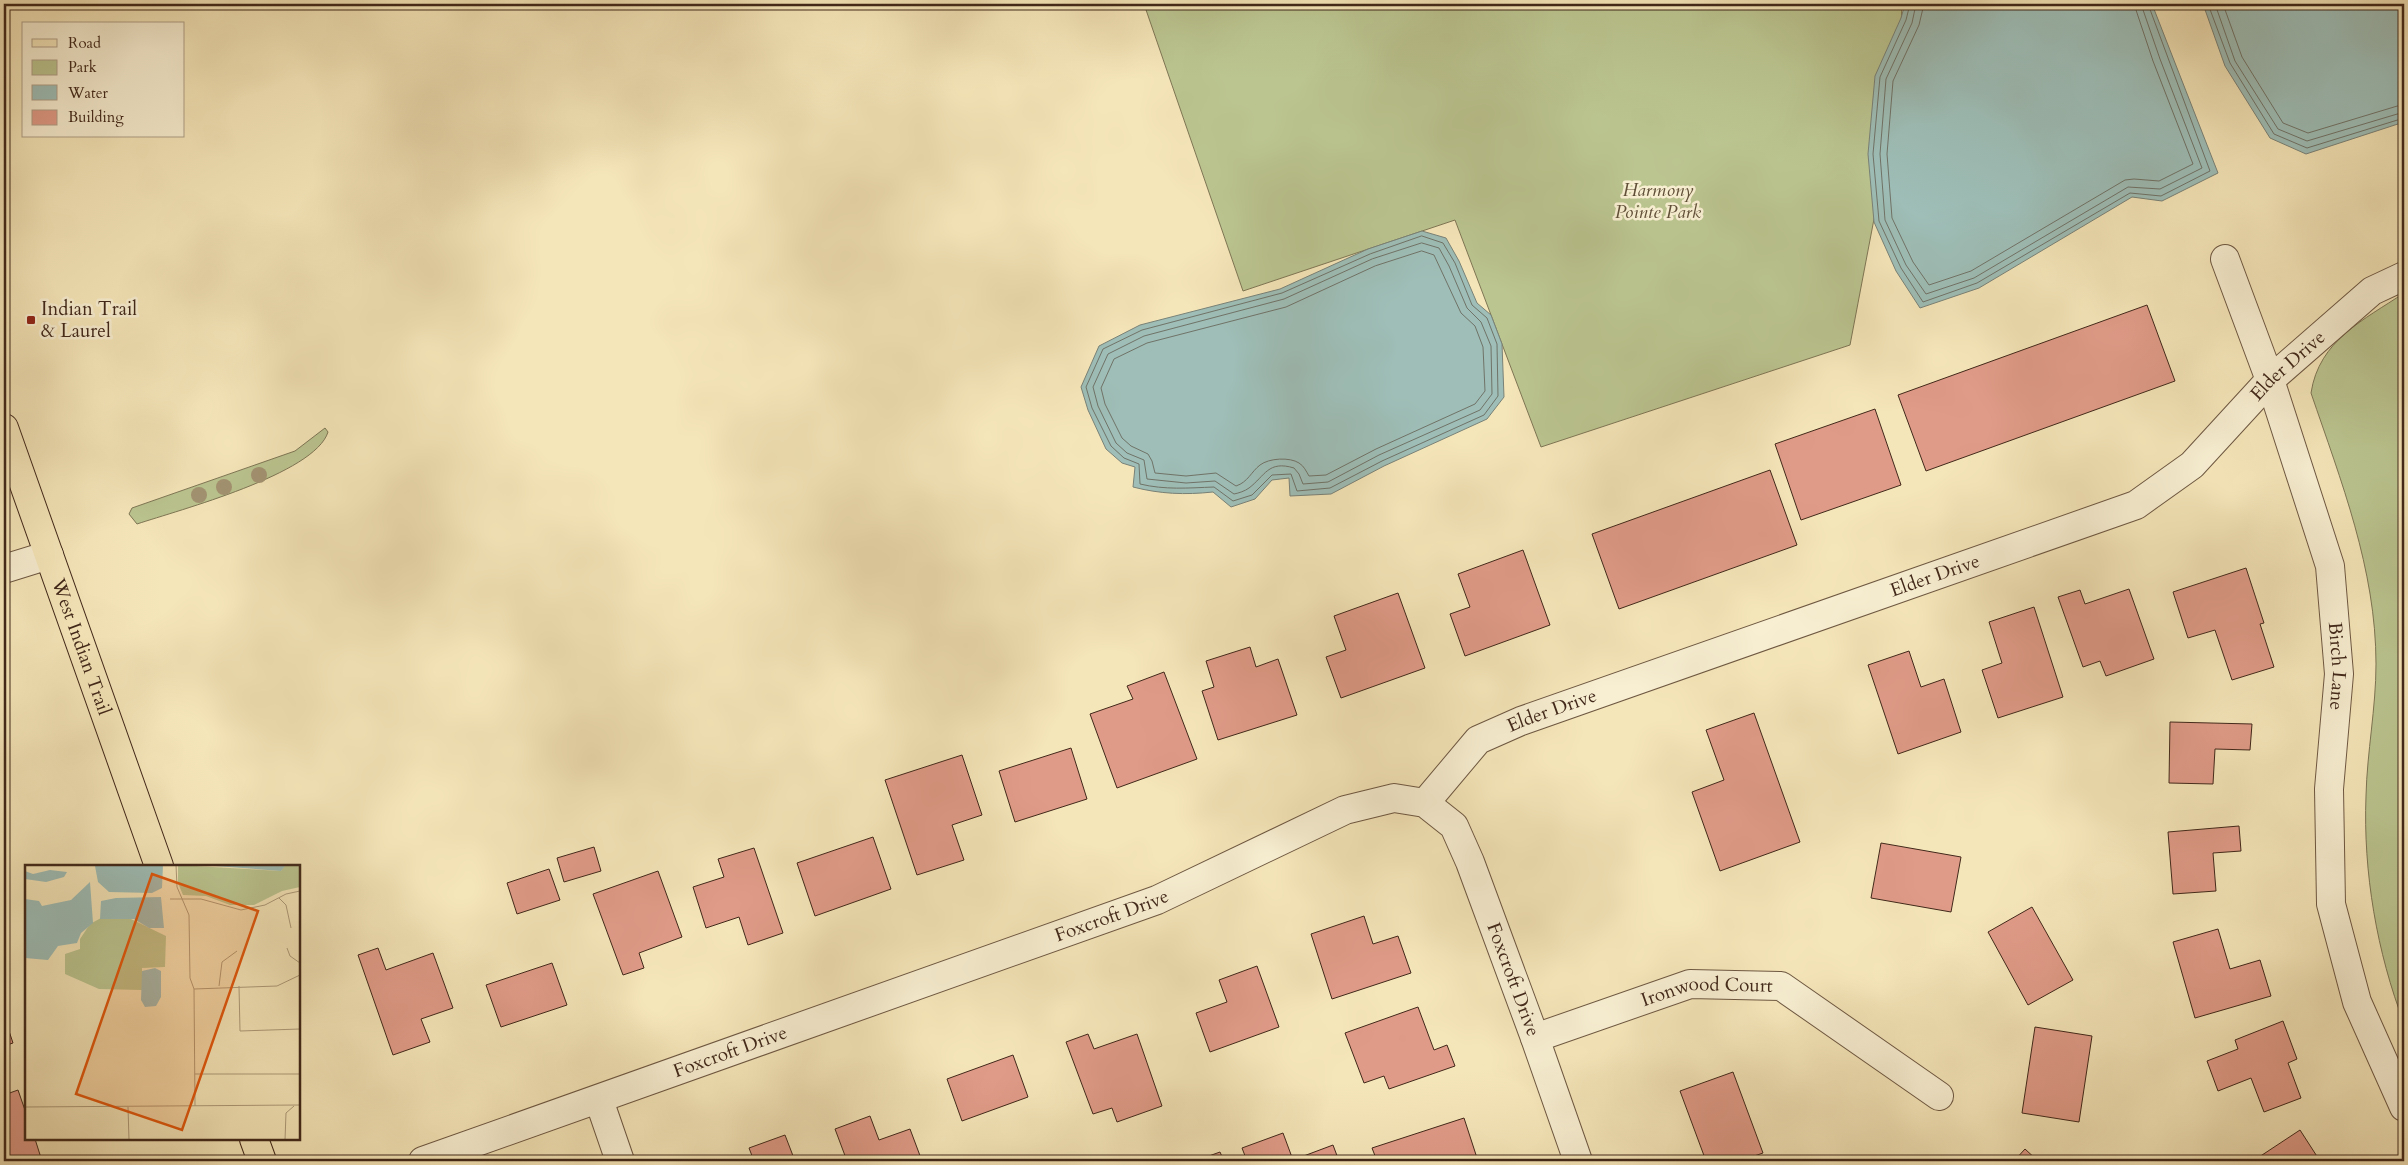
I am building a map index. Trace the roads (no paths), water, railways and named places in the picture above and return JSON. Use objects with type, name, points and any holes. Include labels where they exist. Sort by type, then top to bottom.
[{"type":"main road","name":"West Indian Trail","points":[[4,428],[158,865]]},
{"type":"main road","points":[[254,1140],[262,1161]]},
{"type":"street","name":"Birch Lane","points":[[2225,259],[2270,380],[2330,566],[2339,674],[2329,789],[2331,904],[2357,1002],[2404,1106]]},
{"type":"street","name":"Elder Drive","points":[[1425,803],[1478,740],[1521,721],[2136,505],[2192,465],[2270,380],[2372,291],[2404,276]]},
{"type":"street","points":[[4,569],[49,555]]},
{"type":"street","name":"Foxcroft Drive","points":[[423,1161],[1157,900],[1345,810],[1394,798],[1425,803],[1454,826],[1470,862],[1578,1161]]},
{"type":"street","name":"Ironwood Court","points":[[1535,1038],[1690,984],[1781,986],[1939,1096]]},
{"type":"street","points":[[599,1100],[620,1161]]},
{"type":"water","points":[[1905,4],[2152,4],[2218,173],[2162,201],[2132,197],[1979,288],[1920,308],[1896,271],[1874,222],[1868,154],[1875,76],[1901,18]]},
{"type":"water","points":[[2203,4],[2404,4],[2404,122],[2306,154],[2270,138],[2225,66]]},
{"type":"water","points":[[1422,231],[1446,238],[1459,261],[1477,303],[1491,315],[1502,344],[1504,397],[1487,419],[1384,466],[1331,494],[1290,496],[1289,478],[1272,480],[1255,499],[1231,507],[1213,492],[1173,493],[1133,487],[1135,467],[1122,463],[1106,449],[1088,410],[1081,387],[1099,346],[1140,325],[1280,289],[1368,249]]},
{"type":"place","name":"Indian Trail & Laurel","points":[[31,320]]},
{"type":"park label","name":"Harmony Pointe Park","points":[[1658,201]]}]
